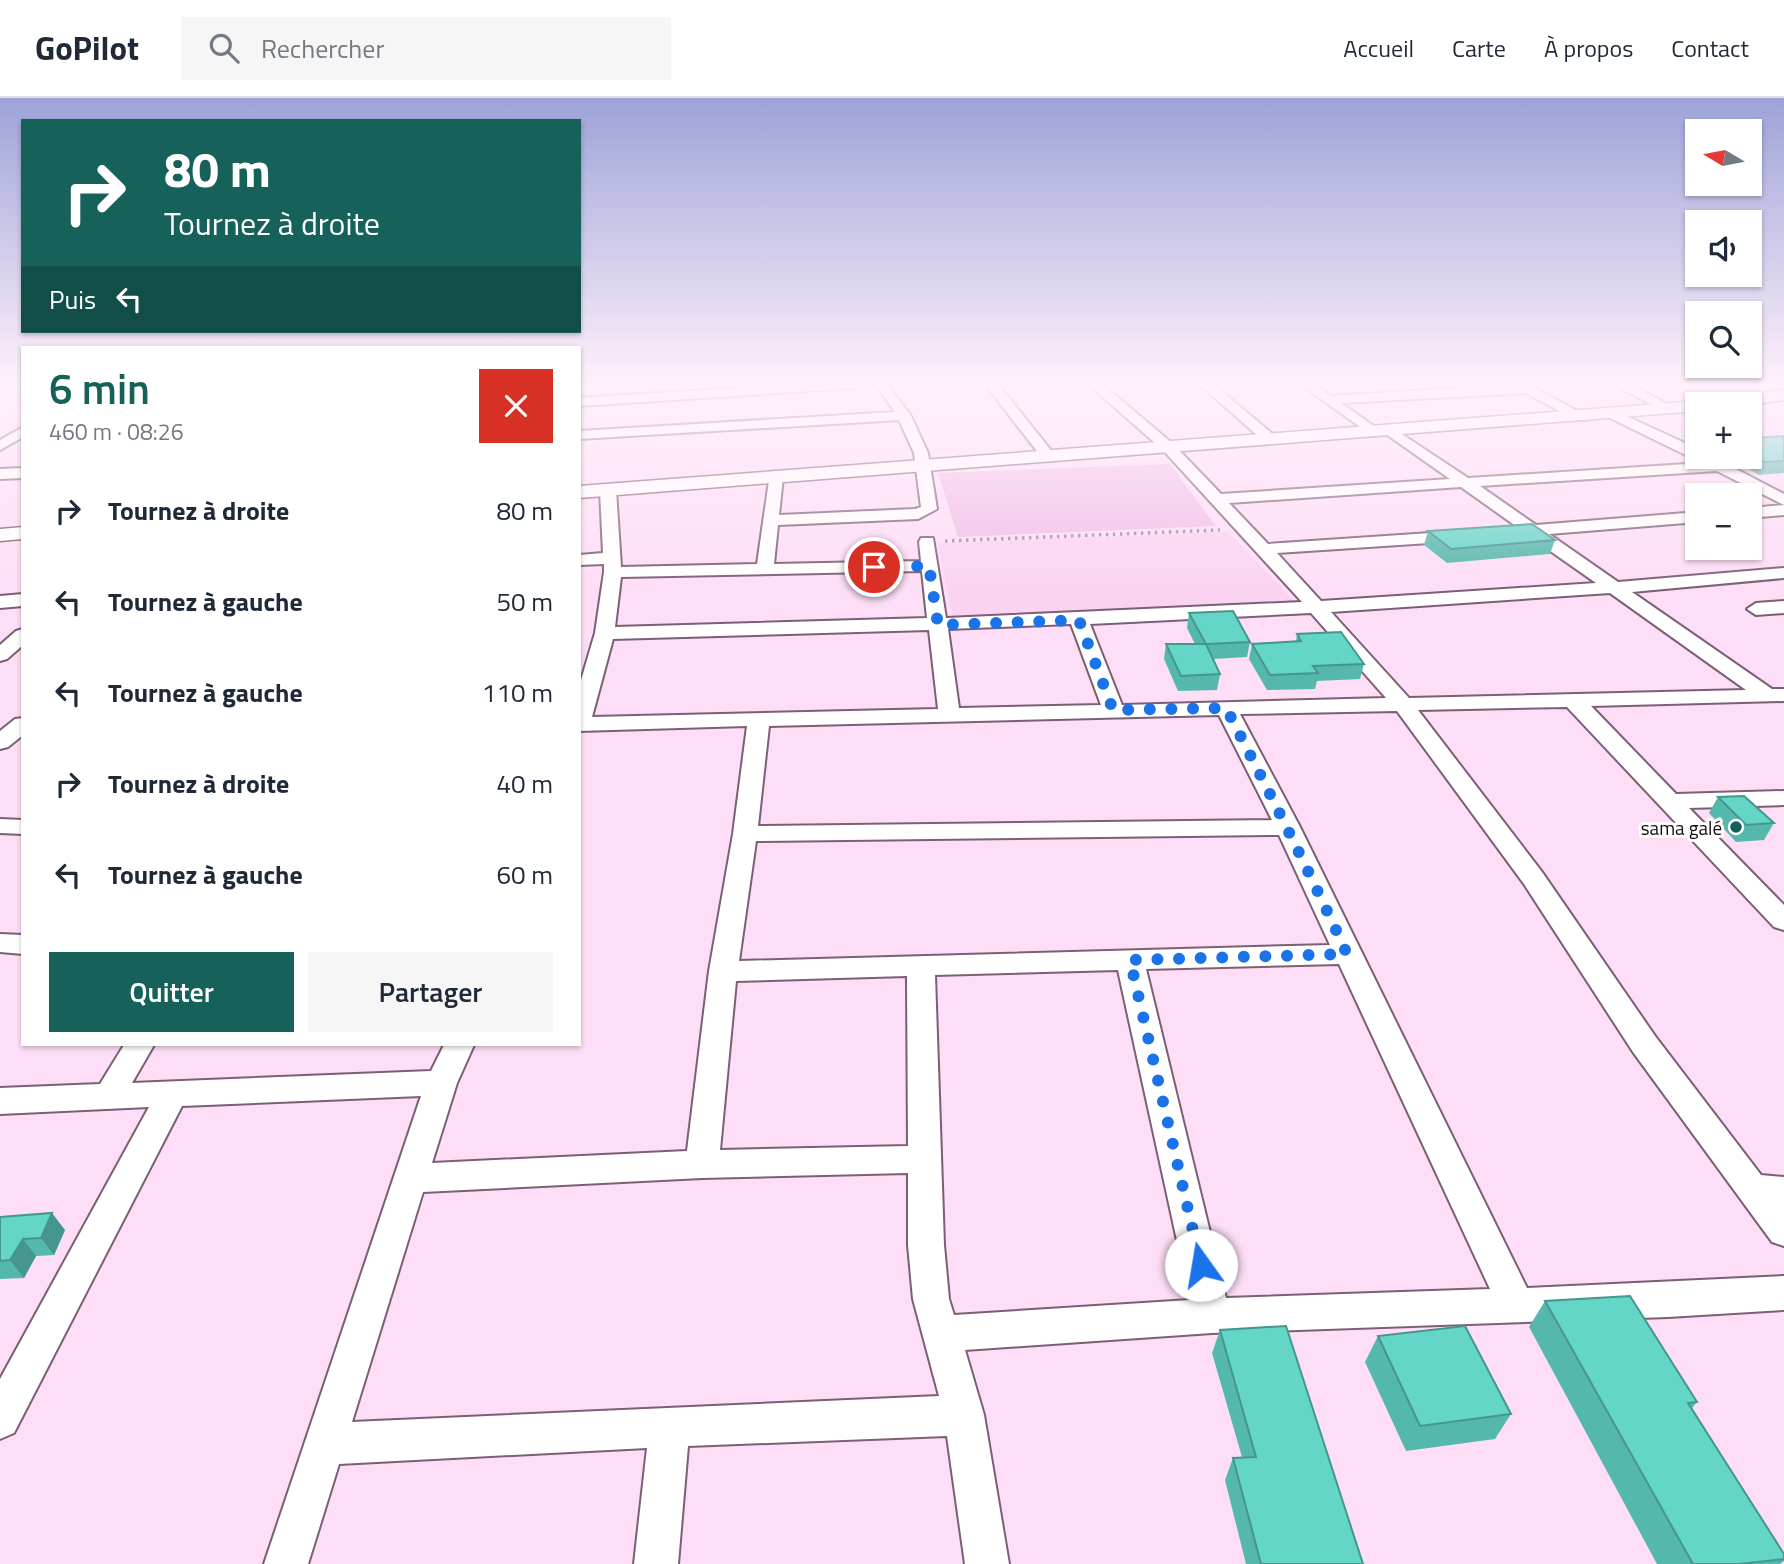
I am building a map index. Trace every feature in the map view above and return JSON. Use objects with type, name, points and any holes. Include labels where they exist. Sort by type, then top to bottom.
[{"type":"main road","points":[[581,492],[1095,452]]},
{"type":"street","points":[[772,520],[926,512],[929,509],[925,466],[919,452]]},
{"type":"street","points":[[1045,452],[1048,456]]},
{"type":"street","points":[[1172,452],[1264,549],[1402,703],[1533,878],[1644,1044],[1768,1190],[1784,1231]]},
{"type":"street","points":[[1416,452],[1776,695]]},
{"type":"street","points":[[1217,499],[1685,468]]},
{"type":"street","points":[[1724,469],[1784,500]]},
{"type":"street","points":[[0,474],[21,473]]},
{"type":"street","points":[[765,569],[775,477]]},
{"type":"street","points":[[581,717],[605,633],[612,565],[608,490]]},
{"type":"street","points":[[1762,512],[1784,510]]},
{"type":"street","points":[[1507,533],[1685,518]]},
{"type":"street","points":[[1264,549],[1480,534]]},
{"type":"street","points":[[930,542],[929,566],[949,714]]},
{"type":"street","points":[[581,560],[612,565],[765,569],[929,566]]},
{"type":"street","points":[[605,633],[938,625],[1318,609],[1618,589],[1784,573]]},
{"type":"street","points":[[0,602],[21,600]]},
{"type":"street","points":[[1756,609],[1784,607]]},
{"type":"street","points":[[1079,620],[1113,710]]},
{"type":"street","points":[[0,655],[21,637]]},
{"type":"street","points":[[581,724],[1776,695]]},
{"type":"street","points":[[1572,699],[1780,913]]},
{"type":"street","points":[[1226,708],[1288,827],[1516,1305]]},
{"type":"street","points":[[702,1164],[723,971],[745,834],[759,718]]},
{"type":"street","points":[[1671,801],[1784,797]]},
{"type":"street","points":[[0,826],[21,827]]},
{"type":"street","points":[[745,834],[1288,827]]},
{"type":"street","points":[[0,943],[21,945]]},
{"type":"street","points":[[723,971],[1347,954]]},
{"type":"street","points":[[1130,960],[1212,1316]]},
{"type":"street","points":[[921,966],[923,1158],[931,1299],[964,1415],[987,1564]]},
{"type":"street","points":[[109,1096],[138,1046]]},
{"type":"street","points":[[286,1564],[442,1083],[459,1046]]},
{"type":"street","points":[[0,1101],[442,1083]]},
{"type":"street","points":[[0,1419],[172,1094]]},
{"type":"street","points":[[411,1178],[702,1164],[923,1158]]},
{"type":"street","points":[[940,1334],[1212,1316],[1784,1293]]},
{"type":"street","points":[[326,1444],[964,1415]]},
{"type":"street","points":[[656,1564],[670,1427]]},
{"type":"path","points":[[930,542],[1245,529]]},
{"type":"shaded area","points":[[1170,464],[1216,526],[958,537],[938,473]]},
{"type":"shaded area","points":[[1228,532],[1298,605],[953,620],[938,543]]},
{"type":"building","points":[[1762,452],[1784,452],[1784,461],[1762,460]]},
{"type":"building","points":[[1532,524],[1555,540],[1451,549],[1428,531]]},
{"type":"building","points":[[1233,611],[1250,642],[1206,644],[1189,613]]},
{"type":"building","points":[[1341,632],[1364,664],[1313,666],[1318,673],[1270,675],[1252,644],[1301,641],[1297,634]]},
{"type":"building","points":[[1166,644],[1206,644],[1220,674],[1181,676]]},
{"type":"building","points":[[1744,796],[1774,823],[1746,825],[1718,797]]},
{"type":"building","points":[[52,1213],[41,1238],[23,1239],[10,1260],[0,1261],[0,1217]]},
{"type":"building","points":[[1630,1296],[1697,1402],[1688,1403],[1784,1554],[1784,1559],[1739,1564],[1693,1564],[1545,1301]]},
{"type":"building","points":[[1286,1326],[1363,1564],[1261,1564],[1233,1458],[1256,1457],[1220,1330]]},
{"type":"building","points":[[1465,1326],[1511,1414],[1420,1426],[1378,1336]]},
{"type":"place","name":"sama galé","points":[[1736,827]]},
{"type":"route","points":[[874,567],[929,566],[938,625],[1079,620],[1113,710],[1226,708],[1288,827],[1347,954],[1130,960],[1201,1265]]}]
